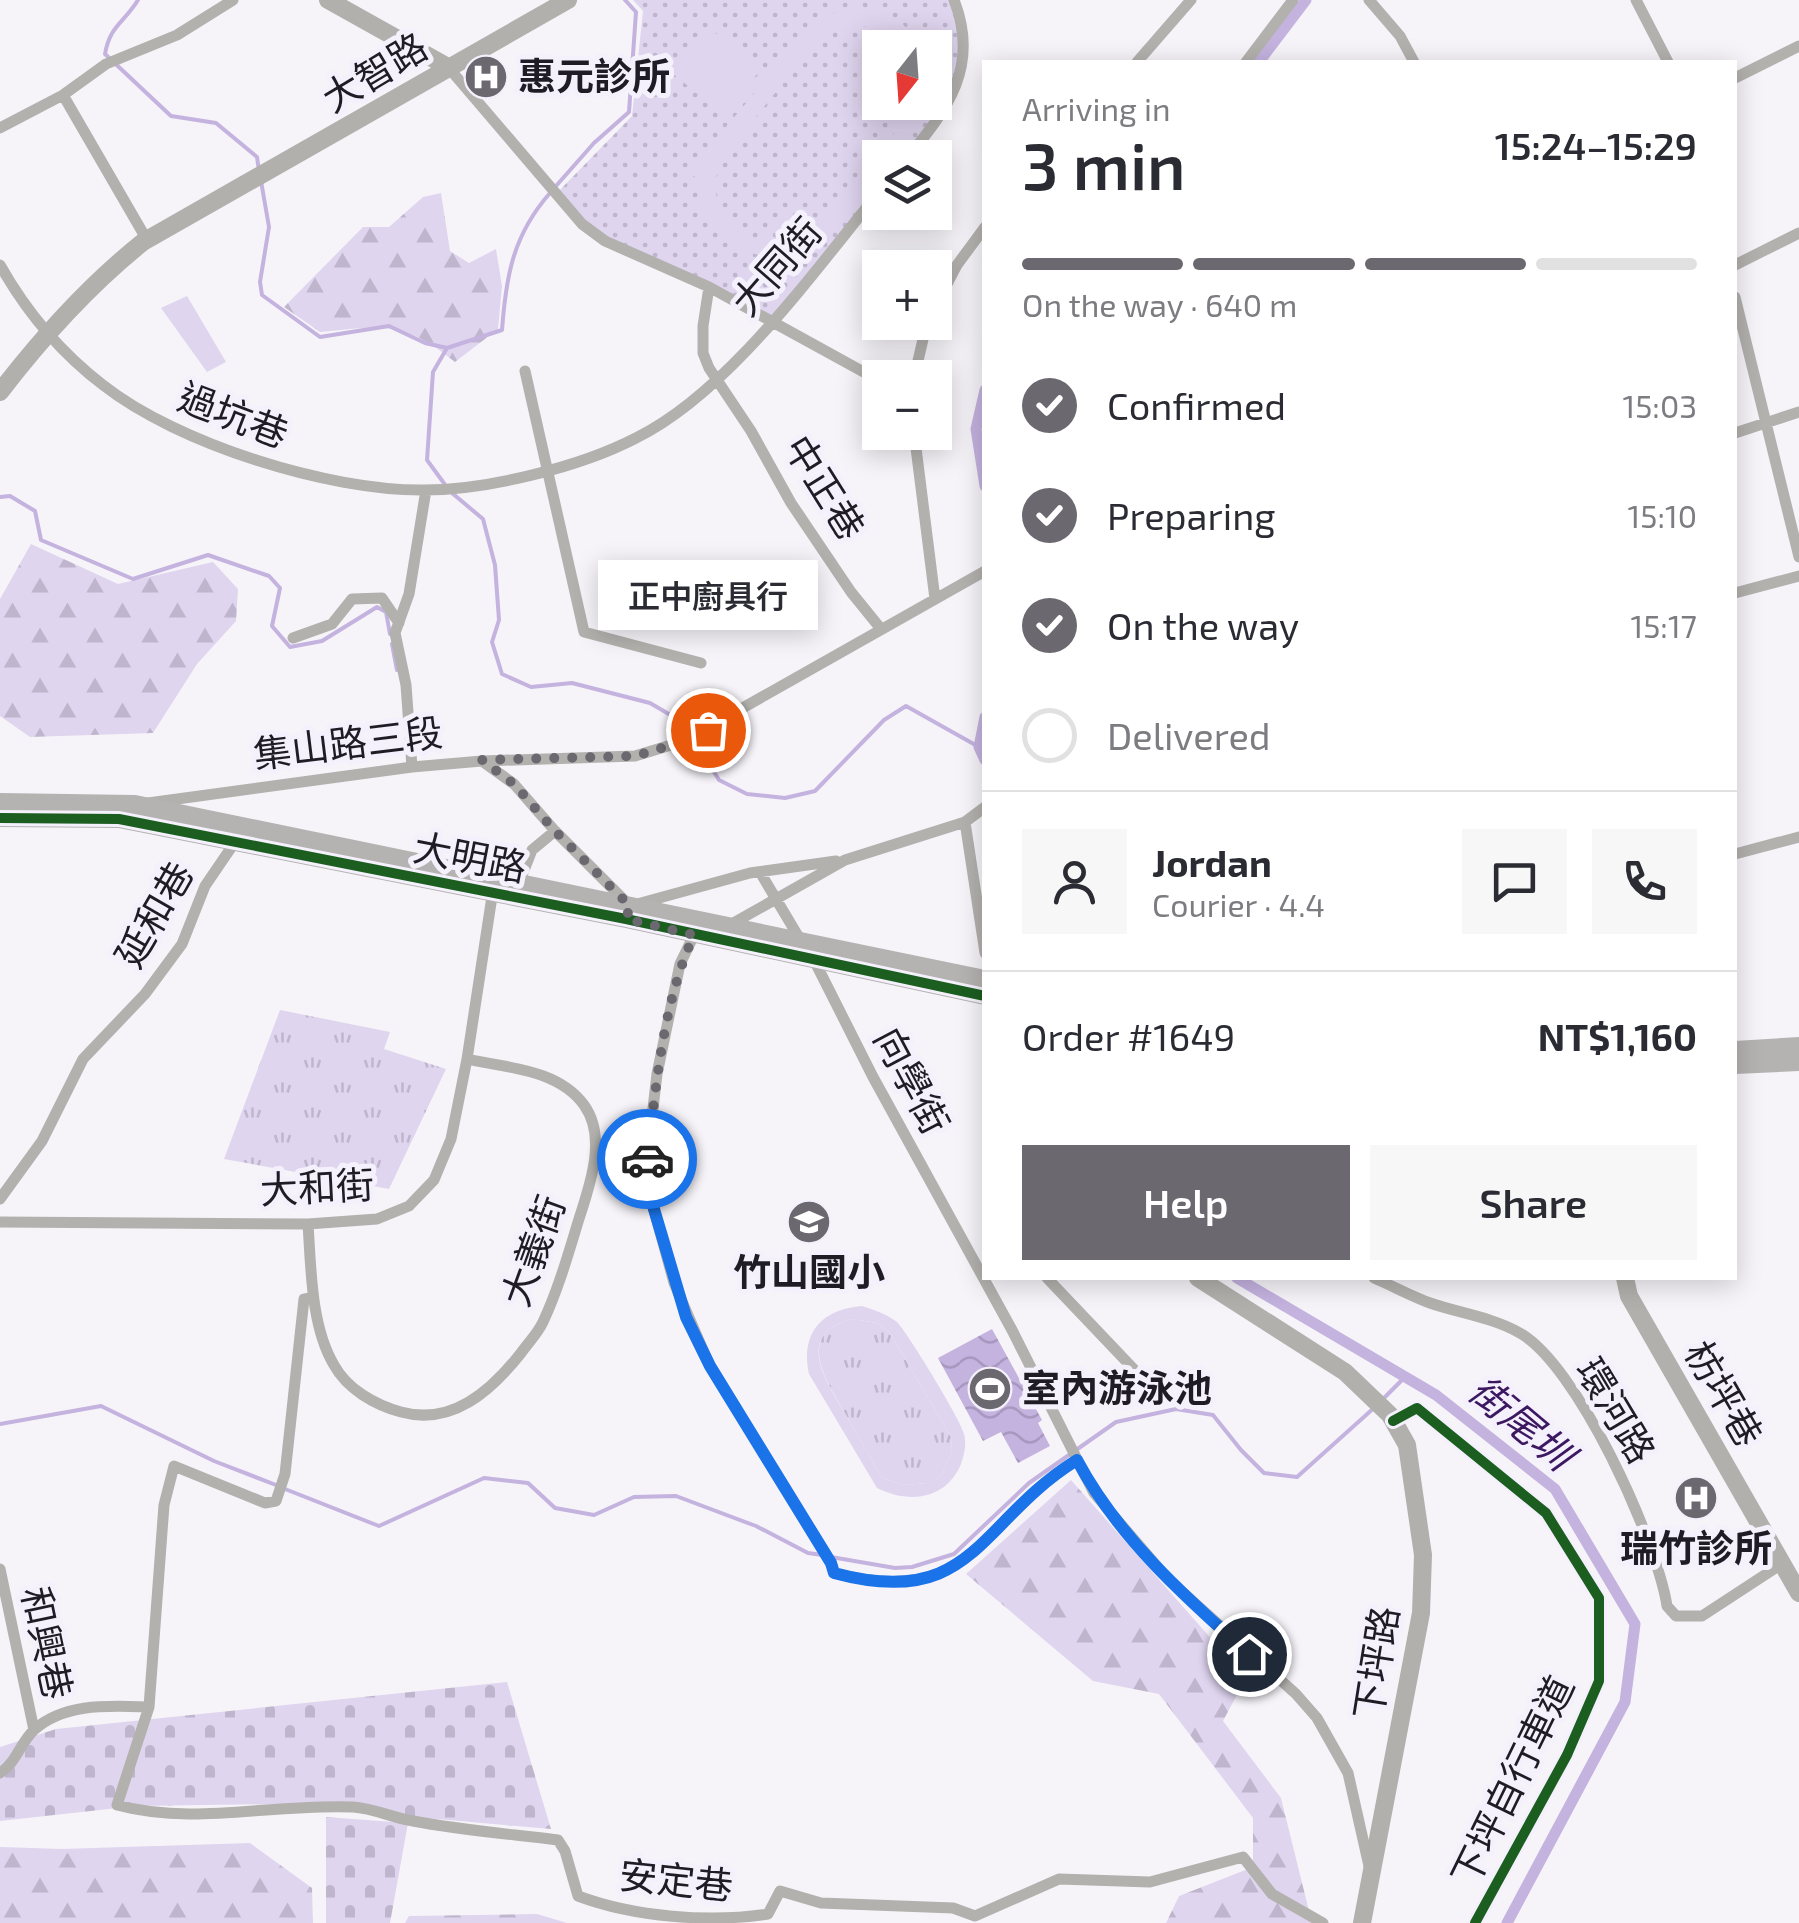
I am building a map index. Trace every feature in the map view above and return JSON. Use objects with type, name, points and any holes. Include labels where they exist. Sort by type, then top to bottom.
[{"type":"main road","name":"集山路三段","points":[[0,802],[135,804]]},
{"type":"main road","name":"大明路","points":[[135,804],[493,885],[628,912],[728,926],[982,978]]},
{"type":"main road","points":[[0,818],[120,819]]},
{"type":"main road","name":"大明路","points":[[120,819],[493,885],[520,883],[628,912],[694,935],[982,995]]},
{"type":"main road","points":[[1737,1050],[1799,1046]]},
{"type":"main road","points":[[1737,1065],[1799,1062]]},
{"type":"street","points":[[0,128],[106,64],[176,35],[233,0]]},
{"type":"street","points":[[328,0],[448,67],[551,190],[582,224],[605,241],[709,287],[862,371]]},
{"type":"street","name":"大智路","points":[[0,392],[46,332],[115,264],[147,240],[568,0]]},
{"type":"street","points":[[922,140],[957,89],[963,35],[954,0]]},
{"type":"street","points":[[1139,60],[1191,0]]},
{"type":"street","points":[[1248,60],[1293,0]]},
{"type":"street","points":[[1369,0],[1400,36],[1413,60]]},
{"type":"street","points":[[1636,0],[1667,60]]},
{"type":"street","points":[[1737,77],[1799,46]]},
{"type":"street","points":[[62,94],[147,240]]},
{"type":"street","name":"大同街","points":[[716,378],[772,322],[862,213]]},
{"type":"street","points":[[952,276],[982,230]]},
{"type":"street","points":[[1737,263],[1799,233]]},
{"type":"street","name":"過坑巷","points":[[0,265],[46,332],[103,386],[151,416],[223,448],[313,477],[380,488],[432,490],[550,472]]},
{"type":"street","name":"中正巷","points":[[709,287],[702,326],[703,353],[791,503],[881,630]]},
{"type":"street","points":[[1737,304],[1799,557]]},
{"type":"street","points":[[525,371],[584,632],[701,663]]},
{"type":"street","points":[[550,472],[636,439],[685,408],[716,378]]},
{"type":"street","points":[[1737,432],[1799,412]]},
{"type":"street","points":[[916,450],[935,599]]},
{"type":"street","points":[[412,767],[406,683],[395,632],[409,594],[432,490]]},
{"type":"street","points":[[482,760],[636,756],[684,741],[982,573]]},
{"type":"street","points":[[1737,592],[1799,576]]},
{"type":"street","points":[[294,638],[332,624],[352,600],[382,598],[399,623]]},
{"type":"street","name":"集山路三段","points":[[135,804],[482,760],[514,784],[628,912]]},
{"type":"street","points":[[120,819],[135,804]]},
{"type":"street","points":[[628,912],[760,872],[845,860],[965,822],[981,808]]},
{"type":"street","points":[[965,822],[982,933]]},
{"type":"street","points":[[520,883],[532,850],[555,831]]},
{"type":"street","points":[[1737,853],[1799,836]]},
{"type":"street","name":"延和巷","points":[[0,1199],[42,1142],[83,1059],[163,972],[182,944],[205,886],[235,842]]},
{"type":"street","points":[[845,860],[728,926],[694,935],[680,964],[657,1074],[647,1160],[651,1199],[674,1283],[710,1366],[834,1573],[848,1577],[910,1583],[950,1570],[971,1555],[1048,1478],[1077,1460],[1094,1493],[1168,1579],[1296,1694],[1317,1718],[1348,1772],[1370,1870]]},
{"type":"street","points":[[760,872],[800,942]]},
{"type":"street","name":"大和街","points":[[0,1222],[308,1224],[386,1217],[410,1206],[434,1180],[451,1139],[493,885]]},
{"type":"street","name":"向學街","points":[[814,960],[982,1275]]},
{"type":"street","name":"大義街","points":[[308,1224],[314,1297],[332,1363],[346,1382],[388,1408],[411,1415],[435,1416],[465,1407],[510,1368],[541,1326],[568,1256],[592,1174],[592,1120],[570,1088],[548,1076],[467,1059]]},
{"type":"street","name":"向學街","points":[[985,1280],[1077,1460]]},
{"type":"street","points":[[1049,1280],[1146,1382]]},
{"type":"street","name":"下坪路","points":[[1201,1280],[1345,1372],[1390,1416],[1407,1445],[1423,1555],[1422,1584],[1411,1672],[1362,1923]]},
{"type":"street","name":"環河路","points":[[1379,1280],[1432,1303],[1522,1333],[1552,1364],[1573,1390],[1630,1493],[1667,1606],[1676,1616],[1702,1616],[1784,1564]]},
{"type":"street","name":"枋坪巷","points":[[1625,1280],[1629,1296],[1799,1593]]},
{"type":"street","points":[[0,1773],[10,1766],[34,1730],[70,1711],[97,1706],[149,1707],[164,1508],[174,1466],[265,1503],[276,1502],[283,1486],[304,1299],[314,1297]]},
{"type":"street","name":"和興巷","points":[[0,1569],[34,1730]]},
{"type":"street","name":"安定巷","points":[[149,1707],[116,1805],[143,1812],[204,1815],[276,1806],[358,1807],[412,1821],[558,1840],[578,1896],[602,1904],[680,1917],[751,1918],[768,1914],[780,1891],[820,1904],[954,1908],[975,1916],[1060,1879],[1150,1882],[1242,1857],[1272,1894],[1323,1923]]},
{"type":"green space","points":[[633,0],[954,0],[962,65],[952,93],[952,30],[862,30],[862,120],[938,120],[921,140],[862,140],[862,210],[771,318],[605,241],[555,195],[632,116],[643,11]]},
{"type":"green space","points":[[874,10],[899,20],[908,30],[854,27],[820,37],[732,145],[718,170],[716,191],[722,212],[735,228],[761,241],[777,243],[810,233],[862,171],[862,194],[818,247],[776,257],[756,254],[722,236],[701,201],[698,179],[688,172],[816,20],[840,11]]},
{"type":"green space","points":[[709,28],[761,69],[725,115],[673,74]]},
{"type":"green space","points":[[905,120],[923,121],[907,140],[888,140]]},
{"type":"green space","points":[[441,193],[450,251],[469,263],[496,249],[502,286],[498,329],[455,362],[406,332],[377,328],[320,332],[284,307],[363,227],[389,227],[423,197]]},
{"type":"green space","points":[[187,296],[226,362],[207,372],[161,308]]},
{"type":"green space","points":[[31,544],[118,584],[213,562],[238,589],[236,621],[197,664],[153,733],[30,737],[0,716],[0,599]]},
{"type":"green space","points":[[280,1010],[390,1032],[384,1049],[446,1069],[389,1189],[224,1159]]},
{"type":"green space","points":[[862,1306],[897,1322],[961,1426],[965,1442],[961,1464],[936,1492],[914,1497],[877,1488],[809,1374],[811,1335],[825,1318]],"holes":[[[852,1319],[878,1323],[890,1333],[951,1437],[952,1452],[941,1476],[927,1483],[904,1485],[882,1478],[830,1388],[819,1360],[823,1336],[834,1326]]]},
{"type":"green space","points":[[852,1319],[878,1323],[890,1333],[951,1437],[952,1452],[941,1476],[928,1483],[904,1485],[882,1478],[824,1374],[819,1347],[824,1336],[834,1326]]},
{"type":"green space","points":[[1071,1480],[1246,1678],[1223,1721],[1281,1798],[1312,1923],[1166,1923],[1179,1896],[1253,1867],[1253,1818],[1159,1694],[1093,1681],[966,1574]]},
{"type":"green space","points":[[507,1682],[551,1829],[415,1817],[356,1803],[136,1806],[0,1821],[0,1747],[56,1729]]},
{"type":"green space","points":[[326,1817],[408,1823],[390,1923],[326,1923]]},
{"type":"green space","points":[[250,1843],[312,1888],[313,1923],[0,1923],[0,1847]]},
{"type":"green space","points":[[537,1914],[567,1923],[405,1923],[409,1916]]},
{"type":"water","name":"室內游泳池","points":[[992,1329],[1042,1420],[1038,1423],[1050,1446],[1018,1463],[1001,1432],[983,1441],[938,1358]]},
{"type":"waterway","points":[[138,0],[114,30],[105,54],[171,116],[216,123],[257,157],[259,171]]},
{"type":"waterway","points":[[556,186],[594,143],[629,112],[636,12],[625,0]]},
{"type":"waterway","name":"街尾圳","points":[[1261,60],[1306,0]]},
{"type":"waterway","points":[[261,181],[269,227],[260,282],[262,295],[320,337],[389,326],[425,343],[447,348]]},
{"type":"waterway","points":[[446,486],[427,460],[433,372],[447,348],[502,330],[514,257],[527,225],[550,193]]},
{"type":"waterway","name":"街尾圳","points":[[982,403],[976,429],[982,467]]},
{"type":"waterway","points":[[452,493],[483,519],[495,565],[499,620],[492,642],[502,674],[531,687],[572,683],[650,703],[684,723],[719,780],[747,794],[785,798],[815,791],[884,720],[906,706],[979,747]]},
{"type":"waterway","points":[[0,497],[10,496],[35,511],[41,540],[133,579],[208,555],[269,576],[280,588],[272,626],[290,647],[322,641],[377,607],[386,612],[390,634]]},
{"type":"waterway","points":[[392,644],[397,670]]},
{"type":"waterway","name":"街尾圳","points":[[982,732],[982,754]]},
{"type":"waterway","name":"街尾圳","points":[[1240,1280],[1436,1395],[1555,1489],[1635,1624],[1625,1702],[1507,1923]]},
{"type":"waterway","points":[[1382,1400],[1405,1377]]},
{"type":"waterway","points":[[0,1424],[101,1406],[214,1461],[276,1485]]},
{"type":"waterway","points":[[831,1557],[895,1568],[954,1554],[1029,1483],[1116,1422],[1176,1409],[1213,1415],[1264,1473],[1297,1477],[1375,1407]]},
{"type":"waterway","points":[[285,1489],[379,1526],[484,1478],[528,1483],[555,1508],[594,1515],[634,1497],[676,1496],[756,1526],[808,1553],[822,1555]]},
{"type":"cycle path","points":[[0,818],[119,819],[626,919],[982,995]]},
{"type":"cycle path","name":"下坪自行車道","points":[[1393,1421],[1417,1408],[1546,1513],[1599,1598],[1599,1681],[1567,1755],[1475,1923]]},
{"type":"way so far","points":[[647,1159],[670,1004],[680,964],[694,935],[626,919],[630,906],[514,784],[482,760],[636,756],[708,730]]},
{"type":"place","name":"惠元診所","points":[[486,77]]},
{"type":"place","name":"正中廚具行","points":[[708,730]]},
{"type":"place","name":"竹山國小","points":[[809,1222]]},
{"type":"place","name":"室內游泳池","points":[[990,1389]]},
{"type":"place","name":"瑞竹診所","points":[[1696,1498]]},
{"type":"route","points":[[647,1159],[651,1199],[686,1317],[710,1366],[834,1573],[910,1583],[950,1570],[971,1555],[1048,1478],[1077,1460],[1094,1493],[1135,1543],[1249,1654]]}]
